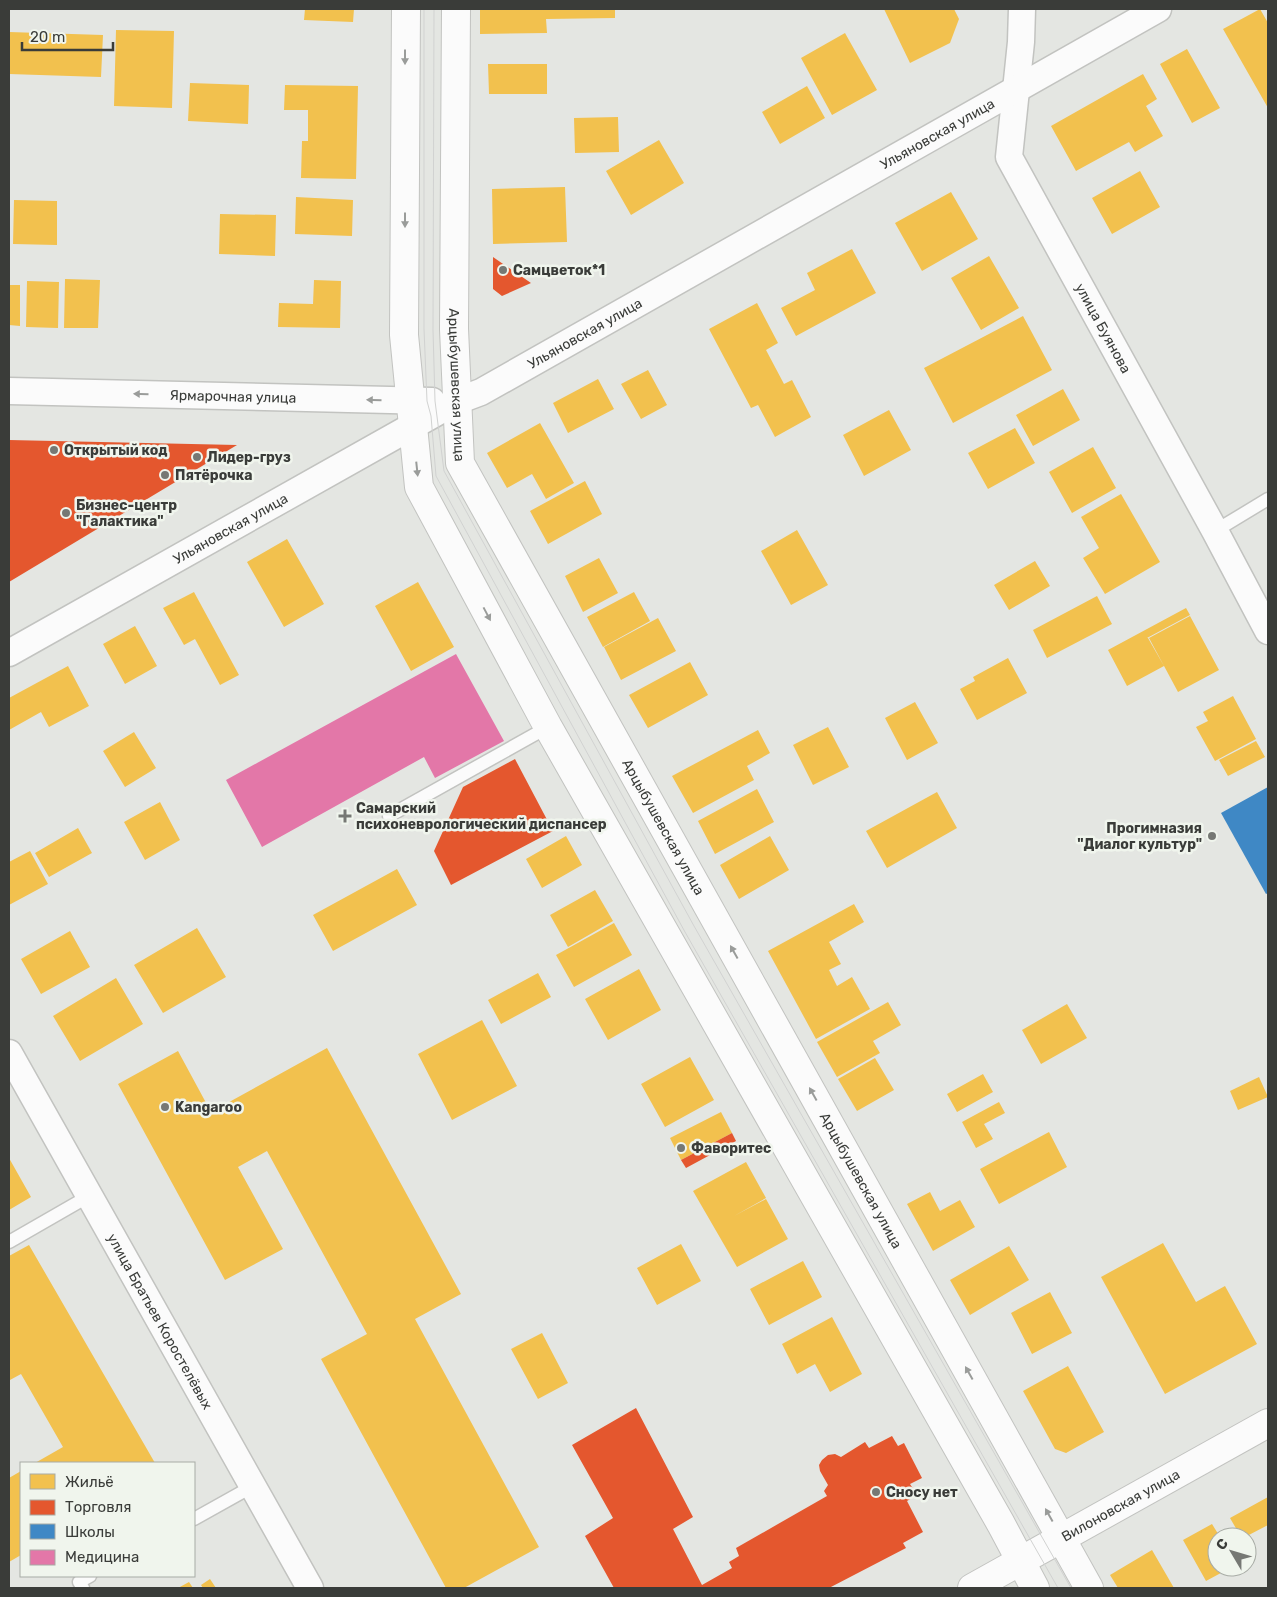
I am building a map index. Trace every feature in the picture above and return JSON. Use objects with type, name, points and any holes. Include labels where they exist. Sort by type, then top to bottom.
[{"type":"main road","points":[[406,9],[404,335],[418,486],[548,727],[996,1516],[1035,1588]]},
{"type":"main road","name":"Арцыбушевская улица","points":[[456,9],[454,329],[460,462],[1089,1588]]},
{"type":"main road","name":"Вилоновская улица","points":[[972,1588],[1268,1423]]},
{"type":"street","name":"улица Буянова","points":[[1022,9],[1021,42],[1010,157],[1268,631]]},
{"type":"street","name":"Ульяновская улица","points":[[458,401],[481,392],[1158,9]]},
{"type":"street","name":"Ярмарочная улица","points":[[9,391],[411,414],[458,401]]},
{"type":"street","name":"Ульяновская улица","points":[[9,653],[411,414]]},
{"type":"street","name":"улица Братьев Коростелёвых","points":[[9,1053],[310,1588]]},
{"type":"lane","points":[[1215,531],[1268,499]]},
{"type":"lane","points":[[389,816],[548,727]]},
{"type":"lane","points":[[9,1242],[89,1196]]},
{"type":"lane","points":[[195,1518],[253,1486]]},
{"type":"lane","points":[[83,1588],[79,1582],[88,1577]]},
{"type":"building: Жильё","points":[[305,9],[354,9],[353,22],[304,20]]},
{"type":"building: Жильё","points":[[480,9],[615,9],[615,18],[546,19],[547,33],[480,34]]},
{"type":"building: Жильё","points":[[884,9],[954,9],[959,19],[950,43],[910,63]]},
{"type":"building: Жильё","points":[[1260,9],[1268,23],[1268,108],[1223,29]]},
{"type":"building: Жильё","points":[[116,30],[174,31],[172,108],[114,106]]},
{"type":"building: Жильё","points":[[9,32],[103,35],[101,77],[9,74]]},
{"type":"building: Жильё","points":[[845,33],[877,90],[832,115],[801,58]]},
{"type":"building: Жильё","points":[[1187,49],[1220,108],[1192,123],[1160,64]]},
{"type":"building: Жильё","points":[[488,64],[547,64],[547,94],[489,94]]},
{"type":"building: Жильё","points":[[1143,74],[1157,99],[1146,106],[1163,136],[1135,152],[1129,142],[1076,171],[1051,126]]},
{"type":"building: Жильё","points":[[190,83],[249,85],[248,124],[188,121]]},
{"type":"building: Жильё","points":[[285,85],[358,86],[356,179],[301,178],[302,141],[308,141],[308,110],[284,110]]},
{"type":"building: Жильё","points":[[807,86],[825,118],[780,144],[762,112]]},
{"type":"building: Жильё","points":[[618,117],[619,152],[575,153],[574,118]]},
{"type":"building: Жильё","points":[[659,140],[684,183],[631,215],[606,171]]},
{"type":"building: Жильё","points":[[1140,171],[1160,207],[1112,234],[1092,198]]},
{"type":"building: Жильё","points":[[565,187],[567,242],[493,244],[492,189]]},
{"type":"building: Жильё","points":[[951,192],[978,239],[922,271],[895,223]]},
{"type":"building: Жильё","points":[[296,197],[353,200],[352,236],[295,234]]},
{"type":"building: Жильё","points":[[14,200],[57,201],[57,245],[13,244]]},
{"type":"building: Жильё","points":[[220,214],[276,215],[275,256],[219,254]]},
{"type":"building: Жильё","points":[[852,249],[876,293],[796,336],[781,308],[815,290],[807,273]]},
{"type":"building: Жильё","points":[[989,256],[1019,308],[981,330],[951,278]]},
{"type":"building: Жильё","points":[[65,279],[100,280],[98,328],[64,328]]},
{"type":"building: Жильё","points":[[314,280],[341,281],[340,328],[278,327],[279,303],[313,304]]},
{"type":"building: Жильё","points":[[27,281],[59,282],[58,328],[26,327]]},
{"type":"building: Жильё","points":[[9,285],[20,285],[20,326],[9,325]]},
{"type":"building: Жильё","points":[[757,303],[778,343],[766,350],[784,384],[792,380],[811,417],[775,437],[758,405],[751,408],[709,329]]},
{"type":"building: Жильё","points":[[1023,316],[1052,370],[953,423],[924,368]]},
{"type":"building: Жильё","points":[[648,370],[667,405],[641,419],[621,384]]},
{"type":"building: Жильё","points":[[598,379],[614,409],[568,433],[553,403]]},
{"type":"building: Жильё","points":[[1063,389],[1080,420],[1033,446],[1016,415]]},
{"type":"building: Жильё","points":[[889,410],[911,450],[864,476],[843,435]]},
{"type":"building: Жильё","points":[[540,423],[574,483],[546,499],[532,474],[507,488],[487,453]]},
{"type":"building: Жильё","points":[[1015,428],[1035,463],[988,489],[968,453]]},
{"type":"building: Жильё","points":[[1093,447],[1116,488],[1072,513],[1049,472]]},
{"type":"building: Жильё","points":[[585,481],[602,514],[548,544],[530,511]]},
{"type":"building: Жильё","points":[[1121,494],[1160,562],[1105,594],[1083,558],[1099,548],[1081,517]]},
{"type":"building: Жильё","points":[[797,530],[828,585],[791,605],[761,551]]},
{"type":"building: Жильё","points":[[287,539],[324,604],[284,627],[247,562]]},
{"type":"building: Жильё","points":[[599,558],[618,593],[583,612],[565,576]]},
{"type":"building: Жильё","points":[[1035,561],[1050,586],[1009,610],[994,585]]},
{"type":"building: Жильё","points":[[418,582],[454,647],[411,671],[375,606]]},
{"type":"building: Жильё","points":[[194,592],[239,675],[220,685],[195,639],[184,645],[163,608]]},
{"type":"building: Жильё","points":[[634,592],[650,621],[603,647],[587,617]]},
{"type":"building: Жильё","points":[[1097,596],[1112,624],[1047,658],[1033,630]]},
{"type":"building: Жильё","points":[[1186,608],[1190,615],[1147,638],[1164,666],[1127,686],[1108,650]]},
{"type":"building: Жильё","points":[[1190,616],[1219,670],[1178,692],[1149,638]]},
{"type":"building: Жильё","points":[[658,618],[676,651],[621,680],[604,647]]},
{"type":"building: Жильё","points":[[135,626],[157,666],[125,684],[103,644]]},
{"type":"building: Жильё","points":[[1008,658],[1027,693],[977,720],[960,689],[975,681],[973,677]]},
{"type":"building: Жильё","points":[[690,662],[708,695],[648,728],[629,695]]},
{"type":"building: Жильё","points":[[68,666],[89,706],[49,727],[41,712],[9,730],[9,698]]},
{"type":"building: Жильё","points":[[1233,696],[1256,739],[1215,761],[1196,727],[1208,721],[1203,712]]},
{"type":"building: Жильё","points":[[915,702],[938,743],[907,760],[885,718]]},
{"type":"building: Жильё","points":[[828,727],[849,767],[813,785],[793,745]]},
{"type":"building: Жильё","points":[[758,730],[770,753],[747,766],[754,780],[693,813],[672,776]]},
{"type":"building: Жильё","points":[[134,732],[156,768],[125,787],[103,751]]},
{"type":"building: Жильё","points":[[1256,741],[1265,757],[1228,776],[1219,760]]},
{"type":"building: Жильё","points":[[757,789],[774,822],[715,854],[698,821]]},
{"type":"building: Жильё","points":[[937,792],[957,828],[887,868],[866,831]]},
{"type":"building: Жильё","points":[[160,802],[180,840],[145,860],[124,822]]},
{"type":"building: Жильё","points":[[78,828],[92,853],[49,877],[35,853]]},
{"type":"building: Жильё","points":[[566,836],[582,865],[542,888],[526,859]]},
{"type":"building: Жильё","points":[[770,836],[789,870],[739,899],[720,865]]},
{"type":"building: Жильё","points":[[30,851],[48,884],[9,905],[9,862]]},
{"type":"building: Жильё","points":[[397,869],[417,905],[333,951],[313,915]]},
{"type":"building: Жильё","points":[[595,890],[613,921],[568,947],[550,915]]},
{"type":"building: Жильё","points":[[854,904],[864,922],[829,942],[841,964],[829,970],[837,986],[852,977],[870,1009],[816,1039],[768,951]]},
{"type":"building: Жильё","points":[[614,923],[632,955],[574,987],[556,955]]},
{"type":"building: Жильё","points":[[197,928],[226,977],[163,1013],[134,965]]},
{"type":"building: Жильё","points":[[70,931],[90,967],[41,994],[21,959]]},
{"type":"building: Жильё","points":[[639,969],[661,1010],[608,1040],[585,999]]},
{"type":"building: Жильё","points":[[538,973],[551,997],[501,1024],[488,1000]]},
{"type":"building: Жильё","points":[[116,978],[143,1024],[80,1061],[53,1016]]},
{"type":"building: Жильё","points":[[888,1002],[901,1025],[873,1041],[880,1053],[837,1077],[817,1042]]},
{"type":"building: Жильё","points":[[1067,1004],[1087,1038],[1041,1064],[1022,1030]]},
{"type":"building: Жильё","points":[[482,1020],[517,1086],[452,1120],[418,1054]]},
{"type":"building: Жильё","points":[[327,1048],[461,1294],[415,1319],[539,1547],[464,1588],[446,1588],[321,1359],[367,1334],[267,1151],[238,1167],[283,1249],[225,1280],[118,1084],[178,1051],[211,1112]]},
{"type":"building: Жильё","points":[[690,1057],[714,1100],[665,1127],[641,1084]]},
{"type":"building: Жильё","points":[[875,1058],[894,1090],[857,1111],[838,1079]]},
{"type":"building: Жильё","points":[[983,1074],[993,1092],[957,1112],[947,1094]]},
{"type":"building: Жильё","points":[[1259,1077],[1268,1097],[1238,1110],[1230,1091]]},
{"type":"building: Жильё","points":[[999,1102],[1005,1113],[984,1124],[993,1139],[976,1148],[962,1122]]},
{"type":"building: Жильё","points":[[721,1112],[732,1133],[681,1160],[670,1138]]},
{"type":"building: Жильё","points":[[1049,1132],[1067,1167],[999,1204],[980,1169]]},
{"type":"building: Жильё","points":[[9,1158],[31,1197],[9,1210]]},
{"type":"building: Жильё","points":[[746,1162],[766,1198],[734,1216],[766,1199],[788,1239],[737,1267],[693,1191]]},
{"type":"building: Жильё","points":[[930,1192],[940,1211],[960,1200],[975,1227],[933,1251],[907,1204]]},
{"type":"building: Жильё","points":[[1163,1243],[1196,1302],[1225,1286],[1257,1344],[1165,1394],[1101,1277]]},
{"type":"building: Жильё","points":[[681,1244],[701,1281],[657,1305],[637,1268]]},
{"type":"building: Жильё","points":[[29,1245],[154,1462],[37,1462],[63,1447],[21,1374],[9,1379],[9,1256]]},
{"type":"building: Жильё","points":[[1009,1246],[1029,1280],[970,1315],[950,1280]]},
{"type":"building: Жильё","points":[[803,1261],[822,1297],[769,1325],[750,1289]]},
{"type":"building: Жильё","points":[[1050,1292],[1072,1333],[1032,1354],[1011,1313]]},
{"type":"building: Жильё","points":[[832,1317],[862,1374],[830,1392],[815,1364],[797,1374],[782,1344]]},
{"type":"building: Жильё","points":[[542,1333],[568,1383],[538,1399],[511,1349]]},
{"type":"building: Жильё","points":[[1068,1366],[1104,1432],[1066,1453],[1055,1449],[1023,1391]]},
{"type":"building: Жильё","points":[[20,1472],[20,1556],[9,1562],[9,1478]]},
{"type":"building: Жильё","points":[[1268,1497],[1268,1525],[1257,1531],[1257,1527],[1235,1527],[1230,1518]]},
{"type":"building: Жильё","points":[[1212,1524],[1214,1527],[1207,1527],[1207,1577],[1213,1577],[1206,1581],[1183,1540]]},
{"type":"building: Жильё","points":[[1152,1550],[1174,1588],[1118,1588],[1110,1575]]},
{"type":"building: Жильё","points":[[210,1579],[216,1588],[203,1588],[201,1585]]},
{"type":"building: Жильё","points":[[189,1582],[193,1588],[178,1588]]},
{"type":"building: Торговля","name":"Самцветок*1","points":[[493,257],[531,283],[502,296],[493,289]]},
{"type":"building: Торговля","name":"Бизнес-центр \"Галактика\"","points":[[9,440],[237,445],[9,582]]},
{"type":"building: Торговля","points":[[515,759],[553,831],[451,885],[434,851],[463,787]]},
{"type":"building: Торговля","points":[[732,1133],[736,1141],[686,1168],[681,1160]]},
{"type":"building: Торговля","points":[[636,1408],[693,1517],[673,1529],[702,1585],[732,1568],[729,1562],[739,1556],[736,1548],[827,1496],[824,1491],[828,1485],[820,1471],[819,1465],[822,1460],[828,1455],[835,1454],[841,1457],[865,1442],[869,1448],[892,1436],[898,1446],[904,1443],[922,1478],[910,1484],[917,1495],[907,1501],[923,1532],[903,1543],[906,1548],[829,1588],[614,1588],[585,1536],[613,1518],[572,1445]]},
{"type":"building: Школы","points":[[1268,787],[1268,893],[1266,894],[1221,813]]},
{"type":"building: Медицина","points":[[456,654],[504,741],[435,778],[424,757],[262,847],[226,780]]},
{"type":"tram line","points":[[424,9],[424,329],[427,401],[431,416],[436,476],[685,932],[1058,1588]]},
{"type":"tram line","points":[[434,9],[433,330],[435,401],[444,471],[694,926],[1071,1588]]},
{"type":"place","name":"Самцветок*1","points":[[503,270]]},
{"type":"place","name":"Открытый код","points":[[54,450]]},
{"type":"place","name":"Лидер-груз","points":[[197,457]]},
{"type":"place","name":"Пятёрочка","points":[[165,475]]},
{"type":"place","name":"Бизнес-центр \"Галактика\"","points":[[66,513]]},
{"type":"place","name":"Самарский психоневрологический диспансер","points":[[345,816]]},
{"type":"place","name":"Прогимназия \"Диалог культур\"","points":[[1212,836]]},
{"type":"place","name":"Kangaroo","points":[[165,1107]]},
{"type":"place","name":"Фаворитес","points":[[681,1148]]},
{"type":"place","name":"Сносу нет","points":[[876,1492]]}]
